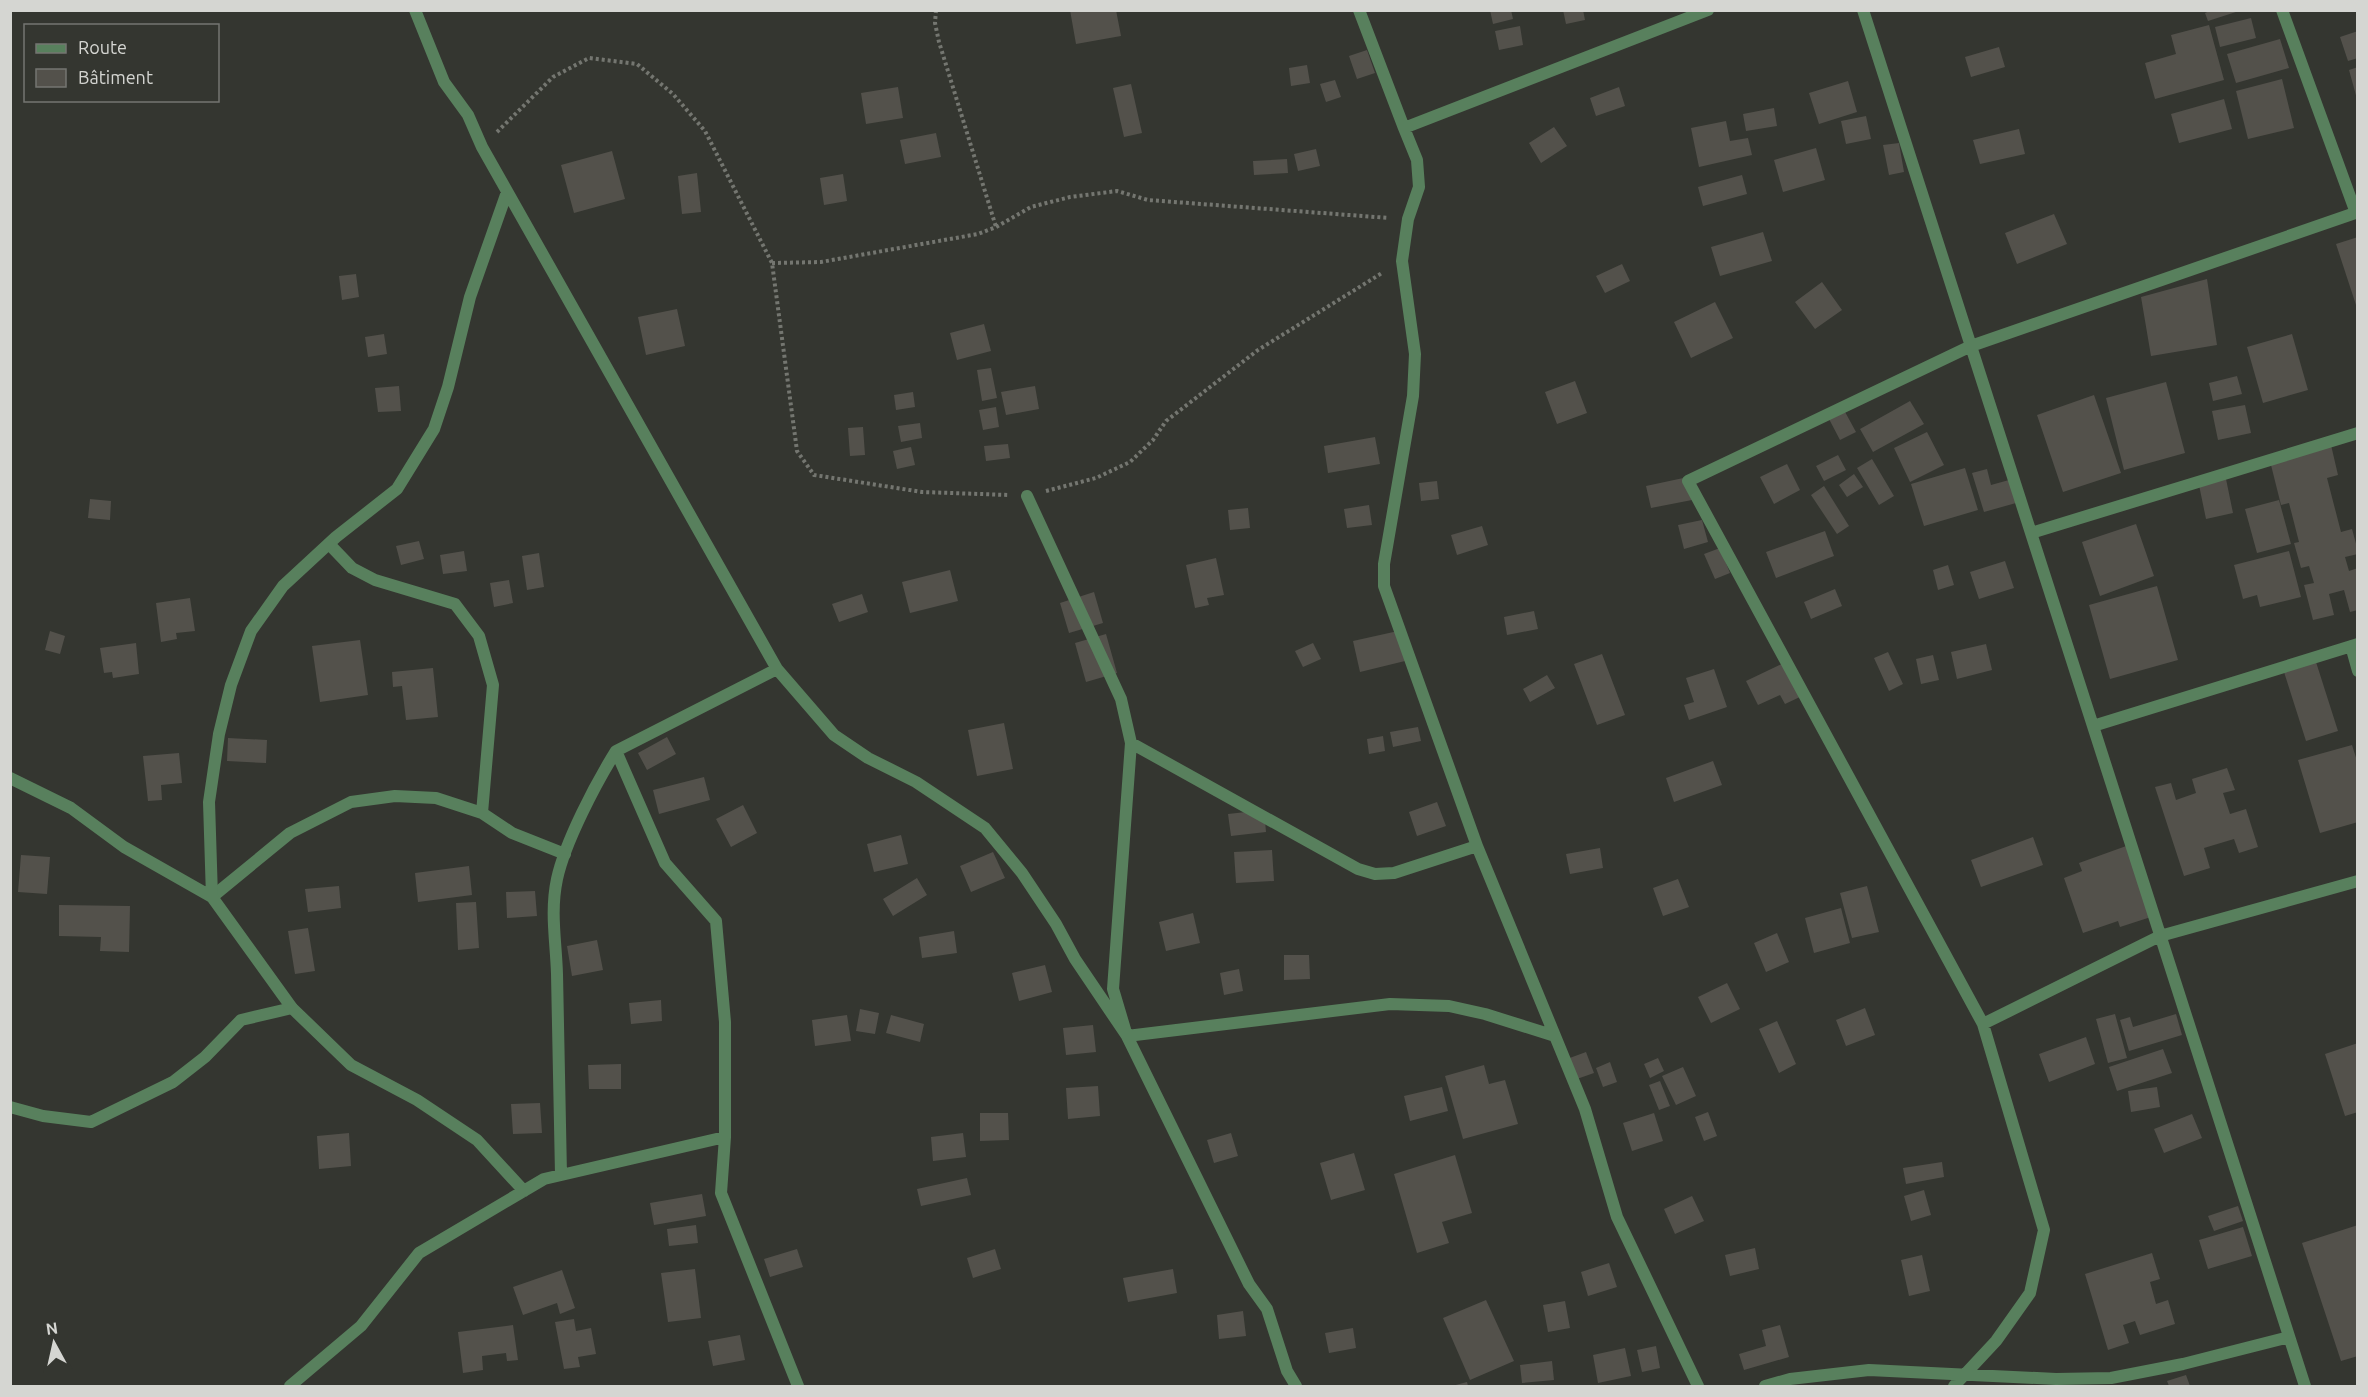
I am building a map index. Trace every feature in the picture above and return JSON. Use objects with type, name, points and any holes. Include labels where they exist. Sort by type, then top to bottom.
[{"type":"street","points":[[415,10],[444,82],[468,115],[482,147],[507,192],[777,669],[834,735],[868,758],[916,782],[985,828],[1022,873],[1056,924],[1075,959],[1127,1036],[1249,1284],[1267,1310],[1287,1371],[1296,1386]]},
{"type":"street","points":[[1359,10],[1417,160],[1419,187],[1407,219],[1402,261],[1411,310],[1415,354],[1413,396],[1384,564],[1384,586],[1477,846],[1585,1109],[1617,1217],[1698,1386]]},
{"type":"street","points":[[1404,128],[1708,10]]},
{"type":"street","points":[[1863,10],[2305,1386]]},
{"type":"street","points":[[1954,1386],[1996,1341],[2030,1293],[2044,1230],[1983,1024],[1688,481],[1971,346],[2357,213],[2282,10]]},
{"type":"street","points":[[212,897],[209,802],[219,734],[231,686],[251,632],[283,586],[329,544],[397,489],[434,429],[448,387],[470,297],[507,192]]},
{"type":"street","points":[[2031,533],[2358,433]]},
{"type":"street","points":[[1027,496],[1120,699],[1131,743],[1113,989],[1127,1036]]},
{"type":"street","points":[[329,544],[352,568],[375,580],[455,604],[479,636],[493,685],[482,813]]},
{"type":"street","points":[[2093,726],[2354,645],[2358,671]]},
{"type":"street","points":[[561,1175],[557,966],[552,908],[565,854],[599,780],[616,751],[777,669]]},
{"type":"street","points":[[1131,743],[1358,869],[1375,874],[1394,873],[1477,846]]},
{"type":"street","points":[[616,751],[665,863],[716,921],[725,1022],[725,1137],[721,1193],[798,1386]]},
{"type":"street","points":[[10,778],[71,808],[124,847],[212,897],[292,1008],[351,1065],[417,1100],[477,1140],[524,1191]]},
{"type":"street","points":[[212,897],[290,833],[351,802],[395,796],[436,798],[482,813],[512,833],[565,854]]},
{"type":"street","points":[[1983,1024],[2160,936],[2357,882]]},
{"type":"street","points":[[1127,1036],[1390,1004],[1449,1006],[1485,1014],[1555,1036]]},
{"type":"street","points":[[10,1107],[42,1116],[90,1122],[173,1082],[205,1057],[241,1020],[292,1008]]},
{"type":"street","points":[[290,1386],[361,1326],[419,1253],[544,1179],[725,1137]]},
{"type":"street","points":[[1765,1386],[1790,1379],[1869,1370],[2056,1379],[2111,1378],[2183,1364],[2289,1337]]},
{"type":"path","points":[[936,10],[935,22],[939,42],[996,227]]},
{"type":"path","points":[[482,147],[553,77],[589,58],[637,64],[674,94],[705,131],[772,263],[797,451],[814,475],[922,492],[1027,496],[1096,478],[1130,462],[1153,440],[1166,422],[1258,351],[1402,261]]},
{"type":"path","points":[[772,263],[821,262],[978,234],[996,227],[1031,207],[1070,197],[1117,192],[1148,200],[1407,219]]},
{"type":"building","points":[[1070,10],[1116,10],[1121,36],[1076,44]]},
{"type":"building","points":[[1490,10],[1511,10],[1513,19],[1493,24]]},
{"type":"building","points":[[1563,10],[1583,10],[1585,20],[1566,24]]},
{"type":"building","points":[[2212,10],[2239,11],[2208,21],[2205,13]]},
{"type":"building","points":[[2251,18],[2256,38],[2220,47],[2215,27]]},
{"type":"building","points":[[2209,25],[2224,80],[2155,99],[2145,63],[2176,54],[2171,35]]},
{"type":"building","points":[[1520,26],[1523,45],[1499,50],[1495,31]]},
{"type":"building","points":[[2358,31],[2358,58],[2348,61],[2340,37]]},
{"type":"building","points":[[2280,39],[2289,68],[2236,83],[2227,54]]},
{"type":"building","points":[[1999,47],[2005,67],[1971,77],[1965,57]]},
{"type":"building","points":[[1367,50],[1375,73],[1357,79],[1349,56]]},
{"type":"building","points":[[1307,65],[1310,83],[1291,86],[1289,68]]},
{"type":"building","points":[[2358,67],[2358,99],[2357,99],[2349,70]]},
{"type":"building","points":[[2282,79],[2294,128],[2248,139],[2236,91]]},
{"type":"building","points":[[1335,80],[1341,97],[1326,102],[1320,84]]},
{"type":"building","points":[[1848,81],[1857,112],[1819,124],[1809,93]]},
{"type":"building","points":[[1131,84],[1142,133],[1124,137],[1113,88]]},
{"type":"building","points":[[898,87],[903,118],[866,124],[861,93]]},
{"type":"building","points":[[1619,87],[1625,106],[1596,116],[1590,98]]},
{"type":"building","points":[[2224,99],[2232,129],[2179,143],[2171,114]]},
{"type":"building","points":[[1774,108],[1777,126],[1746,131],[1743,114]]},
{"type":"building","points":[[1866,116],[1871,139],[1846,144],[1841,121]]},
{"type":"building","points":[[1726,121],[1730,141],[1748,138],[1752,155],[1699,167],[1691,128]]},
{"type":"building","points":[[1554,127],[1567,146],[1541,163],[1529,143]]},
{"type":"building","points":[[2019,129],[2025,154],[1980,164],[1973,140]]},
{"type":"building","points":[[936,133],[941,157],[905,164],[900,140]]},
{"type":"building","points":[[1899,143],[1904,172],[1889,175],[1883,145]]},
{"type":"building","points":[[1816,148],[1825,180],[1783,192],[1774,160]]},
{"type":"building","points":[[1316,149],[1320,166],[1298,171],[1294,154]]},
{"type":"building","points":[[612,151],[625,199],[574,213],[561,165]]},
{"type":"building","points":[[1287,159],[1288,173],[1254,175],[1253,161]]},
{"type":"building","points":[[697,173],[701,212],[682,214],[678,176]]},
{"type":"building","points":[[843,174],[847,201],[824,205],[820,178]]},
{"type":"building","points":[[1742,175],[1747,194],[1703,206],[1698,187]]},
{"type":"building","points":[[2054,214],[2067,244],[2017,264],[2005,233]]},
{"type":"building","points":[[1763,232],[1772,261],[1720,276],[1711,247]]},
{"type":"building","points":[[2358,237],[2358,308],[2357,308],[2336,244]]},
{"type":"building","points":[[1622,264],[1630,281],[1605,293],[1596,276]]},
{"type":"building","points":[[356,274],[359,297],[342,300],[339,276]]},
{"type":"building","points":[[2207,279],[2217,345],[2151,356],[2141,297]]},
{"type":"building","points":[[1822,282],[1842,310],[1815,329],[1795,302]]},
{"type":"building","points":[[1715,302],[1733,338],[1691,358],[1674,322]]},
{"type":"building","points":[[677,309],[685,346],[646,355],[638,317]]},
{"type":"building","points":[[984,324],[991,351],[957,360],[950,333]]},
{"type":"building","points":[[384,334],[387,354],[368,357],[365,337]]},
{"type":"building","points":[[2292,334],[2308,390],[2263,403],[2247,347]]},
{"type":"building","points":[[991,368],[997,398],[982,401],[977,370]]},
{"type":"building","points":[[2237,376],[2242,394],[2213,401],[2209,383]]},
{"type":"building","points":[[1575,381],[1587,413],[1557,424],[1545,392]]},
{"type":"building","points":[[2166,382],[2185,453],[2124,470],[2106,398]]},
{"type":"building","points":[[399,386],[401,411],[378,412],[375,388]]},
{"type":"building","points":[[1035,386],[1039,409],[1006,415],[1001,392]]},
{"type":"building","points":[[913,392],[915,407],[896,410],[894,395]]},
{"type":"building","points":[[2094,395],[2121,473],[2063,492],[2037,415]]},
{"type":"building","points":[[1910,401],[1924,424],[1873,452],[1860,429]]},
{"type":"building","points":[[2245,405],[2251,433],[2218,440],[2212,411]]},
{"type":"building","points":[[996,407],[999,427],[983,430],[979,410]]},
{"type":"building","points":[[1844,410],[1856,432],[1840,440],[1829,419]]},
{"type":"building","points":[[920,423],[922,438],[901,442],[898,426]]},
{"type":"building","points":[[863,427],[865,455],[850,456],[848,428]]},
{"type":"building","points":[[1927,432],[1944,465],[1910,482],[1894,448]]},
{"type":"building","points":[[1375,437],[1380,464],[1328,473],[1324,446]]},
{"type":"building","points":[[1008,444],[1010,458],[986,461],[984,446]]},
{"type":"building","points":[[2331,445],[2338,475],[2327,478],[2341,532],[2352,529],[2358,551],[2358,554],[2345,557],[2349,571],[2358,568],[2358,610],[2350,612],[2344,590],[2329,594],[2334,615],[2313,620],[2304,585],[2314,583],[2309,566],[2301,568],[2294,543],[2299,542],[2289,503],[2281,505],[2270,461]]},
{"type":"building","points":[[911,447],[915,465],[897,469],[893,451]]},
{"type":"building","points":[[1838,455],[1846,470],[1824,481],[1816,466]]},
{"type":"building","points":[[1872,459],[1894,496],[1879,505],[1857,468]]},
{"type":"building","points":[[1787,464],[1800,490],[1774,504],[1760,477]]},
{"type":"building","points":[[1965,468],[1978,510],[1924,526],[1911,484]]},
{"type":"building","points":[[1987,469],[1991,485],[2009,480],[2016,503],[1984,512],[1972,473]]},
{"type":"building","points":[[1854,474],[1863,487],[1847,497],[1839,485]]},
{"type":"building","points":[[1688,477],[1692,500],[1651,508],[1646,486]]},
{"type":"building","points":[[2226,479],[2233,513],[2206,519],[2199,485]]},
{"type":"building","points":[[1437,481],[1439,499],[1421,501],[1419,483]]},
{"type":"building","points":[[1824,486],[1849,526],[1837,534],[1811,495]]},
{"type":"building","points":[[90,499],[111,501],[110,520],[88,518]]},
{"type":"building","points":[[2279,500],[2291,544],[2257,553],[2245,509]]},
{"type":"building","points":[[1369,505],[1372,525],[1347,528],[1344,509]]},
{"type":"building","points":[[1248,508],[1250,528],[1230,530],[1228,510]]},
{"type":"building","points":[[1702,520],[1708,542],[1684,549],[1678,525]]},
{"type":"building","points":[[2136,524],[2154,576],[2100,596],[2082,542]]},
{"type":"building","points":[[1482,526],[1488,545],[1457,555],[1451,535]]},
{"type":"building","points":[[1825,531],[1834,556],[1776,578],[1766,552]]},
{"type":"building","points":[[419,541],[424,559],[401,565],[396,546]]},
{"type":"building","points":[[1720,548],[1730,573],[1715,579],[1704,554]]},
{"type":"building","points":[[464,551],[467,571],[443,574],[440,555]]},
{"type":"building","points":[[2289,551],[2301,597],[2260,607],[2257,595],[2243,599],[2234,565]]},
{"type":"building","points":[[539,553],[544,587],[527,590],[522,556]]},
{"type":"building","points":[[1216,558],[1224,595],[1207,598],[1209,605],[1195,608],[1186,565]]},
{"type":"building","points":[[2005,561],[2014,588],[1979,599],[1970,572]]},
{"type":"building","points":[[1948,565],[1954,585],[1938,590],[1933,570]]},
{"type":"building","points":[[950,570],[958,601],[910,613],[902,582]]},
{"type":"building","points":[[509,580],[513,603],[494,607],[490,583]]},
{"type":"building","points":[[2157,586],[2178,660],[2110,679],[2089,605]]},
{"type":"building","points":[[1835,589],[1842,606],[1811,619],[1804,602]]},
{"type":"building","points":[[1094,592],[1103,623],[1069,633],[1060,603]]},
{"type":"building","points":[[862,594],[868,612],[839,622],[832,604]]},
{"type":"building","points":[[190,598],[195,631],[176,633],[177,639],[161,642],[156,603]]},
{"type":"building","points":[[1534,611],[1538,629],[1507,635],[1504,617]]},
{"type":"building","points":[[50,631],[65,636],[60,654],[45,650]]},
{"type":"building","points":[[1398,631],[1405,661],[1360,672],[1353,641]]},
{"type":"building","points":[[1106,634],[1117,673],[1086,682],[1075,643]]},
{"type":"building","points":[[360,640],[368,695],[320,702],[312,646]]},
{"type":"building","points":[[136,643],[139,674],[113,678],[112,672],[104,673],[100,648]]},
{"type":"building","points":[[1313,643],[1321,659],[1303,667],[1295,651]]},
{"type":"building","points":[[1986,644],[1992,670],[1957,679],[1951,652]]},
{"type":"building","points":[[1888,652],[1903,684],[1889,691],[1874,658]]},
{"type":"building","points":[[1602,654],[1625,715],[1597,725],[1574,664]]},
{"type":"building","points":[[1933,655],[1939,680],[1921,684],[1916,659]]},
{"type":"building","points":[[1786,662],[1802,696],[1785,704],[1780,695],[1758,705],[1746,681]]},
{"type":"building","points":[[2316,662],[2338,731],[2306,741],[2284,672]]},
{"type":"building","points":[[433,668],[438,717],[406,720],[402,686],[393,687],[392,672]]},
{"type":"building","points":[[1714,669],[1727,707],[1689,720],[1684,705],[1694,702],[1686,678]]},
{"type":"building","points":[[1547,675],[1555,688],[1530,702],[1523,689]]},
{"type":"building","points":[[1004,723],[1013,769],[977,776],[968,730]]},
{"type":"building","points":[[1418,727],[1421,741],[1393,747],[1390,732]]},
{"type":"building","points":[[1383,736],[1385,751],[1369,754],[1367,739]]},
{"type":"building","points":[[667,737],[676,754],[647,770],[638,753]]},
{"type":"building","points":[[228,738],[267,740],[266,763],[227,761]]},
{"type":"building","points":[[2352,745],[2358,764],[2358,822],[2320,833],[2298,760]]},
{"type":"building","points":[[179,753],[182,783],[161,785],[162,800],[148,801],[143,756]]},
{"type":"building","points":[[1713,761],[1722,785],[1674,802],[1666,778]]},
{"type":"building","points":[[2227,768],[2235,790],[2223,793],[2230,814],[2246,809],[2258,847],[2239,853],[2234,839],[2204,848],[2210,868],[2184,876],[2155,787],[2171,783],[2176,800],[2196,793],[2192,779]]},
{"type":"building","points":[[704,777],[710,800],[659,814],[653,790]]},
{"type":"building","points":[[1437,802],[1446,826],[1417,836],[1409,812]]},
{"type":"building","points":[[743,805],[757,833],[731,847],[716,819]]},
{"type":"building","points":[[1264,810],[1266,832],[1231,836],[1228,814]]},
{"type":"building","points":[[901,835],[908,864],[874,872],[867,844]]},
{"type":"building","points":[[2033,837],[2043,865],[1981,887],[1971,860]]},
{"type":"building","points":[[2129,845],[2154,916],[2120,927],[2118,921],[2083,933],[2064,878],[2082,871],[2079,863]]},
{"type":"building","points":[[1600,848],[1603,868],[1570,874],[1566,854]]},
{"type":"building","points":[[1272,850],[1274,881],[1236,883],[1234,852]]},
{"type":"building","points":[[993,852],[1005,878],[971,892],[960,866]]},
{"type":"building","points":[[21,855],[50,857],[47,894],[18,892]]},
{"type":"building","points":[[469,866],[472,895],[418,902],[415,873]]},
{"type":"building","points":[[917,878],[927,895],[893,916],[883,899]]},
{"type":"building","points":[[1678,879],[1689,907],[1663,916],[1653,888]]},
{"type":"building","points":[[339,886],[341,908],[308,912],[305,889]]},
{"type":"building","points":[[1867,886],[1879,932],[1852,938],[1840,893]]},
{"type":"building","points":[[535,891],[537,916],[507,918],[506,892]]},
{"type":"building","points":[[476,902],[479,948],[458,950],[456,903]]},
{"type":"building","points":[[59,905],[130,906],[129,952],[100,951],[101,937],[59,936]]},
{"type":"building","points":[[1841,908],[1850,943],[1814,953],[1805,918]]},
{"type":"building","points":[[1193,913],[1200,943],[1166,951],[1159,922]]},
{"type":"building","points":[[308,928],[315,971],[295,974],[288,931]]},
{"type":"building","points":[[954,931],[957,953],[922,958],[919,937]]},
{"type":"building","points":[[1777,933],[1789,962],[1766,972],[1754,943]]},
{"type":"building","points":[[597,940],[603,970],[572,976],[567,946]]},
{"type":"building","points":[[1284,955],[1309,955],[1310,979],[1284,980]]},
{"type":"building","points":[[1045,965],[1052,992],[1019,1001],[1012,973]]},
{"type":"building","points":[[1239,969],[1243,991],[1224,995],[1220,973]]},
{"type":"building","points":[[1727,983],[1740,1009],[1711,1023],[1698,997]]},
{"type":"building","points":[[661,1000],[662,1021],[631,1024],[629,1003]]},
{"type":"building","points":[[1865,1008],[1875,1035],[1846,1046],[1836,1020]]},
{"type":"building","points":[[860,1009],[879,1013],[875,1034],[856,1031]]},
{"type":"building","points":[[2115,1014],[2127,1058],[2108,1063],[2096,1019]]},
{"type":"building","points":[[2176,1014],[2182,1035],[2129,1051],[2120,1020],[2130,1017],[2133,1027]]},
{"type":"building","points":[[847,1015],[851,1041],[815,1046],[812,1020]]},
{"type":"building","points":[[891,1015],[924,1024],[920,1042],[886,1033]]},
{"type":"building","points":[[1777,1021],[1796,1064],[1779,1073],[1759,1029]]},
{"type":"building","points":[[1093,1025],[1096,1052],[1066,1055],[1063,1028]]},
{"type":"building","points":[[2086,1037],[2095,1064],[2049,1082],[2039,1054]]},
{"type":"building","points":[[2358,1043],[2358,1112],[2345,1116],[2325,1054]]},
{"type":"building","points":[[2163,1049],[2172,1073],[2117,1091],[2109,1067]]},
{"type":"building","points":[[1586,1052],[1594,1073],[1574,1080],[1567,1059]]},
{"type":"building","points":[[1658,1058],[1664,1071],[1650,1078],[1644,1064]]},
{"type":"building","points":[[1610,1062],[1617,1082],[1603,1087],[1596,1068]]},
{"type":"building","points":[[621,1064],[621,1089],[589,1089],[588,1065]]},
{"type":"building","points":[[1484,1065],[1489,1084],[1505,1080],[1518,1124],[1463,1139],[1445,1076]]},
{"type":"building","points":[[1683,1067],[1696,1096],[1676,1105],[1662,1076]]},
{"type":"building","points":[[1660,1081],[1670,1106],[1659,1110],[1649,1085]]},
{"type":"building","points":[[1098,1086],[1100,1116],[1068,1119],[1066,1088]]},
{"type":"building","points":[[1442,1087],[1448,1111],[1410,1121],[1404,1096]]},
{"type":"building","points":[[2157,1087],[2160,1107],[2131,1112],[2128,1091]]},
{"type":"building","points":[[540,1103],[542,1133],[513,1134],[511,1104]]},
{"type":"building","points":[[1708,1112],[1717,1136],[1704,1141],[1695,1117]]},
{"type":"building","points":[[980,1113],[1008,1113],[1009,1140],[980,1141]]},
{"type":"building","points":[[1654,1113],[1663,1141],[1632,1151],[1623,1123]]},
{"type":"building","points":[[2192,1114],[2202,1138],[2164,1153],[2154,1129]]},
{"type":"building","points":[[349,1133],[351,1166],[319,1169],[317,1136]]},
{"type":"building","points":[[963,1133],[966,1157],[933,1161],[931,1137]]},
{"type":"building","points":[[1231,1133],[1238,1156],[1214,1163],[1207,1140]]},
{"type":"building","points":[[1354,1153],[1365,1190],[1331,1200],[1320,1163]]},
{"type":"building","points":[[1455,1155],[1472,1213],[1442,1222],[1449,1243],[1417,1253],[1394,1174]]},
{"type":"building","points":[[1942,1162],[1944,1177],[1906,1184],[1903,1168]]},
{"type":"building","points":[[967,1178],[971,1195],[921,1206],[917,1189]]},
{"type":"building","points":[[1924,1190],[1931,1215],[1911,1221],[1904,1196]]},
{"type":"building","points":[[702,1194],[706,1216],[654,1225],[650,1203]]},
{"type":"building","points":[[1692,1196],[1704,1221],[1675,1234],[1664,1209]]},
{"type":"building","points":[[2238,1206],[2243,1221],[2214,1231],[2208,1216]]},
{"type":"building","points":[[696,1225],[698,1243],[669,1246],[667,1229]]},
{"type":"building","points":[[2358,1225],[2358,1356],[2341,1361],[2302,1243]]},
{"type":"building","points":[[2243,1227],[2252,1256],[2208,1269],[2199,1240]]},
{"type":"building","points":[[1755,1248],[1759,1269],[1730,1276],[1725,1255]]},
{"type":"building","points":[[797,1249],[803,1267],[770,1277],[764,1259]]},
{"type":"building","points":[[995,1249],[1001,1269],[973,1278],[967,1258]]},
{"type":"building","points":[[2152,1253],[2160,1279],[2150,1282],[2156,1304],[2168,1300],[2175,1324],[2140,1335],[2135,1321],[2123,1325],[2129,1343],[2108,1350],[2085,1274]]},
{"type":"building","points":[[1922,1255],[1930,1291],[1909,1296],[1901,1260]]},
{"type":"building","points":[[1609,1263],[1617,1287],[1588,1296],[1581,1272]]},
{"type":"building","points":[[695,1269],[701,1318],[668,1322],[661,1273]]},
{"type":"building","points":[[1173,1269],[1177,1293],[1128,1302],[1123,1278]]},
{"type":"building","points":[[562,1270],[575,1308],[560,1314],[557,1303],[523,1315],[513,1287]]},
{"type":"building","points":[[1486,1300],[1514,1361],[1470,1380],[1443,1318]]},
{"type":"building","points":[[1565,1301],[1570,1328],[1548,1332],[1543,1305]]},
{"type":"building","points":[[1243,1311],[1246,1336],[1219,1339],[1217,1315]]},
{"type":"building","points":[[574,1319],[576,1331],[591,1328],[596,1354],[578,1357],[580,1367],[564,1369],[555,1322]]},
{"type":"building","points":[[513,1325],[518,1360],[507,1361],[506,1353],[482,1356],[483,1370],[463,1373],[458,1332]]},
{"type":"building","points":[[1780,1325],[1789,1357],[1744,1370],[1739,1354],[1766,1346],[1762,1330]]},
{"type":"building","points":[[1353,1328],[1356,1348],[1329,1353],[1325,1333]]},
{"type":"building","points":[[740,1335],[745,1360],[713,1366],[708,1341]]},
{"type":"building","points":[[1656,1346],[1660,1368],[1642,1372],[1637,1350]]},
{"type":"building","points":[[1625,1348],[1631,1376],[1598,1383],[1593,1355]]},
{"type":"building","points":[[1552,1361],[1554,1380],[1522,1383],[1520,1365]]},
{"type":"building","points":[[2186,1375],[2190,1386],[2169,1386],[2167,1381]]},
{"type":"building","points":[[1467,1382],[1468,1386],[1452,1386]]}]
